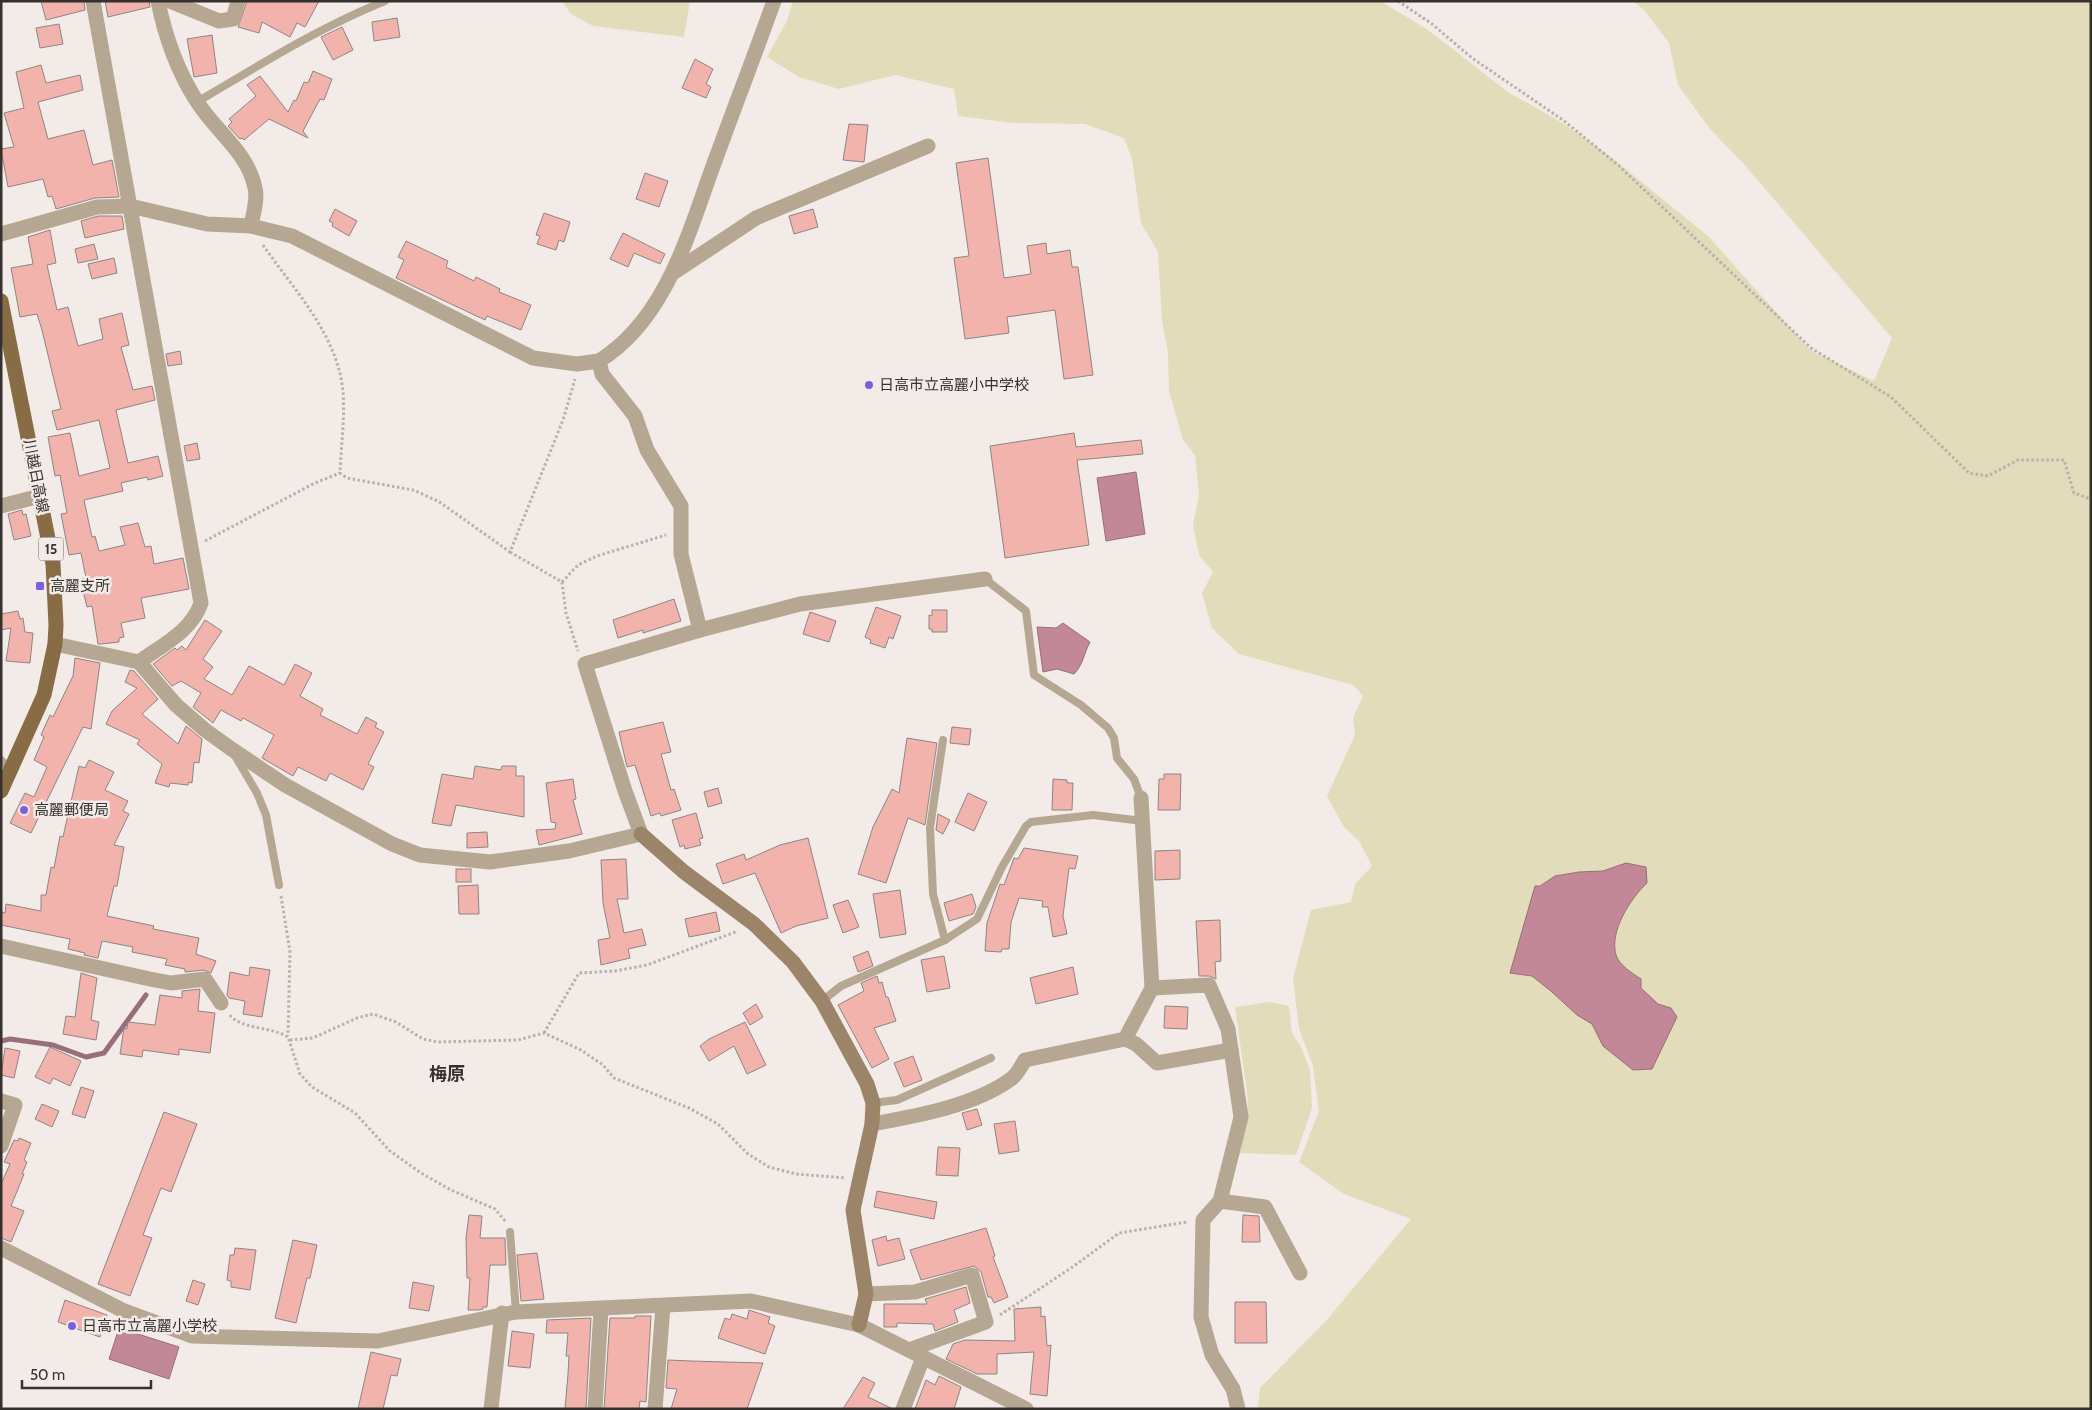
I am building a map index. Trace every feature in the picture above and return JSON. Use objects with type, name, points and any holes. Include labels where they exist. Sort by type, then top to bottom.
[{"type":"main road","name":"川越日高線","points":[[1,301],[53,564],[55,644],[44,695],[6,765],[1,791]]},
{"type":"street","points":[[93,1],[201,603],[197,615],[187,627],[138,662]]},
{"type":"street","points":[[158,1],[165,34],[184,81],[196,102],[249,168],[256,190],[251,226]]},
{"type":"street","points":[[170,1],[219,21],[233,18],[238,1]]},
{"type":"street","points":[[1,234],[97,207],[130,206],[207,224],[251,226],[292,236],[534,358],[577,364],[599,361],[618,350],[643,322],[673,273],[774,1]]},
{"type":"street","points":[[673,273],[756,218],[928,146]]},
{"type":"street","points":[[599,361],[602,374],[635,416],[648,450],[681,506],[681,554],[700,630]]},
{"type":"street","points":[[1,506],[40,496]]},
{"type":"street","points":[[859,1325],[866,1294],[853,1210],[872,1124],[873,1103],[867,1084],[822,1001],[793,962],[754,924],[684,872],[641,834],[625,791],[585,664],[700,630],[800,604],[985,579]]},
{"type":"street","points":[[55,644],[138,662],[176,705],[230,748],[285,785],[392,844],[420,855],[490,862],[569,851],[641,834]]},
{"type":"street","points":[[1125,1039],[1152,988],[1141,798]]},
{"type":"street","points":[[1,946],[150,980],[171,983],[205,980],[221,1003]]},
{"type":"street","points":[[1152,988],[1209,985],[1228,1029],[1241,1117],[1220,1201],[1202,1220],[1201,1317],[1212,1355],[1233,1389],[1238,1409]]},
{"type":"street","points":[[872,1124],[928,1113],[972,1099],[1012,1078],[1025,1060],[1125,1039],[1136,1044],[1157,1063],[1231,1050]]},
{"type":"street","points":[[1,1101],[16,1105],[1,1146]]},
{"type":"street","points":[[1220,1201],[1264,1207],[1300,1273]]},
{"type":"street","points":[[1,1248],[122,1310],[192,1336],[378,1341],[509,1313],[751,1301],[859,1325],[1026,1409]]},
{"type":"street","points":[[866,1294],[915,1292],[972,1275],[986,1322],[908,1350]]},
{"type":"street","points":[[655,1409],[663,1306]]},
{"type":"street","points":[[595,1409],[600,1309]]},
{"type":"street","points":[[491,1409],[509,1313]]},
{"type":"street","points":[[903,1409],[923,1358]]},
{"type":"lane","points":[[196,102],[326,27],[385,1]]},
{"type":"lane","points":[[985,579],[1026,611],[1034,675],[1081,705],[1108,728],[1114,738],[1117,758],[1134,779],[1141,798]]},
{"type":"lane","points":[[943,740],[930,828],[933,894],[945,940]]},
{"type":"lane","points":[[230,748],[257,793],[266,815],[279,885]]},
{"type":"lane","points":[[822,1001],[841,986],[945,940],[968,926],[982,912],[984,902],[1002,867],[1026,826],[1032,822],[1093,815],[1143,821]]},
{"type":"lane","points":[[873,1103],[897,1100],[991,1058]]},
{"type":"lane","points":[[509,1313],[510,1232]]},
{"type":"path","points":[[1398,1],[1432,24],[1472,58],[1563,120],[1618,166],[1811,348],[1891,397],[1969,473],[1988,476],[2018,460],[2064,460],[2074,493],[2091,499]]},
{"type":"path","points":[[251,226],[253,233],[329,343],[343,391],[343,434],[340,473]]},
{"type":"path","points":[[510,552],[564,420],[574,389],[577,364]]},
{"type":"path","points":[[192,549],[315,483],[340,473]]},
{"type":"path","points":[[340,473],[347,478],[413,490],[438,501],[510,552],[562,582]]},
{"type":"path","points":[[562,582],[578,565],[597,556],[632,546],[654,537],[680,531]]},
{"type":"path","points":[[562,582],[566,613],[576,648],[585,664]]},
{"type":"path","points":[[279,885],[290,952],[289,1039],[300,1074],[312,1087],[355,1113],[390,1151],[421,1173],[451,1190],[496,1209],[506,1221],[510,1232]]},
{"type":"path","points":[[544,1033],[579,973],[615,971],[647,965],[754,924]]},
{"type":"path","points":[[221,1003],[232,1018],[282,1033],[289,1039],[313,1038],[357,1018],[373,1014],[396,1022],[423,1039],[438,1042],[518,1040],[544,1033],[581,1050],[603,1065],[614,1078],[689,1108],[718,1124],[748,1154],[769,1168],[796,1174],[858,1181]]},
{"type":"path","points":[[986,1322],[1020,1303],[1119,1233],[1202,1220]]},
{"type":"shaded area","points":[[562,1],[690,1],[684,37],[593,26],[571,14]]},
{"type":"shaded area","points":[[793,1],[1380,1],[1428,30],[1508,92],[1561,122],[1607,154],[1708,236],[1810,350],[1874,381],[1892,338],[1744,164],[1710,129],[1678,85],[1669,43],[1644,10],[1633,1],[2091,1],[2091,1409],[1258,1409],[1260,1388],[1325,1322],[1411,1219],[1344,1194],[1299,1162],[1319,1111],[1313,1066],[1299,1029],[1293,978],[1311,910],[1351,902],[1355,884],[1372,866],[1359,841],[1344,827],[1327,796],[1355,735],[1353,718],[1363,696],[1353,685],[1239,654],[1212,628],[1202,593],[1213,572],[1199,555],[1193,525],[1199,495],[1195,455],[1183,440],[1169,391],[1168,353],[1162,320],[1158,252],[1141,223],[1132,159],[1124,138],[1085,124],[1013,123],[958,116],[954,89],[895,75],[839,89],[799,77],[767,57],[787,21]]},
{"type":"shaded area","points":[[1136,472],[1145,534],[1106,541],[1097,478]]},
{"type":"shaded area","points":[[1063,623],[1090,642],[1074,674],[1057,669],[1043,672],[1037,627],[1056,628]]},
{"type":"shaded area","points":[[1626,863],[1646,867],[1647,883],[1634,897],[1623,916],[1616,936],[1616,955],[1623,965],[1641,979],[1641,988],[1658,1004],[1671,1008],[1677,1017],[1652,1069],[1633,1070],[1603,1046],[1592,1024],[1577,1015],[1532,976],[1510,973],[1535,886],[1540,886],[1555,876],[1603,871]]},
{"type":"shaded area","points":[[1270,1002],[1289,1006],[1292,1033],[1301,1047],[1310,1070],[1312,1108],[1296,1155],[1240,1153],[1248,1100],[1235,1007]]},
{"type":"shaded area","points":[[119,1328],[179,1347],[169,1379],[109,1359]]},
{"type":"building","points":[[41,1],[84,1],[85,10],[46,20]]},
{"type":"building","points":[[105,1],[149,1],[150,7],[108,17]]},
{"type":"building","points":[[247,1],[319,1],[305,27],[297,23],[290,37],[262,22],[259,33],[238,27]]},
{"type":"building","points":[[397,18],[400,37],[374,41],[372,22]]},
{"type":"building","points":[[59,24],[63,44],[40,48],[36,28]]},
{"type":"building","points":[[342,27],[353,50],[333,60],[321,37]]},
{"type":"building","points":[[212,35],[217,73],[194,77],[187,39]]},
{"type":"building","points":[[695,59],[713,69],[706,84],[711,87],[706,98],[682,88]]},
{"type":"building","points":[[41,65],[46,83],[80,75],[83,90],[38,102],[48,139],[84,130],[93,165],[112,160],[119,197],[95,198],[56,209],[52,196],[48,197],[43,179],[8,187],[1,149],[14,147],[4,113],[24,108],[16,72]]},
{"type":"building","points":[[313,71],[332,79],[324,100],[320,99],[303,131],[308,138],[269,119],[244,140],[240,139],[228,126],[232,122],[229,119],[256,96],[247,85],[260,76],[288,112],[294,100],[296,101],[304,82],[308,83]]},
{"type":"building","points":[[849,124],[868,125],[864,162],[843,160]]},
{"type":"building","points":[[988,158],[1004,278],[1031,274],[1027,246],[1046,243],[1047,254],[1070,250],[1072,267],[1078,267],[1093,375],[1064,379],[1055,310],[1007,317],[1009,333],[965,339],[954,258],[969,256],[956,163]]},
{"type":"building","points":[[645,173],[668,181],[659,207],[636,199]]},
{"type":"building","points":[[335,209],[357,221],[349,236],[332,226],[333,223],[329,221]]},
{"type":"building","points":[[813,209],[818,227],[794,234],[789,216]]},
{"type":"building","points":[[544,213],[570,222],[564,242],[559,240],[556,250],[537,244],[540,236],[536,235]]},
{"type":"building","points":[[98,216],[122,216],[124,229],[85,238],[81,221]]},
{"type":"building","points":[[50,230],[56,263],[47,265],[57,310],[68,307],[78,346],[103,339],[99,319],[122,313],[129,345],[121,347],[133,390],[152,386],[155,400],[116,410],[128,463],[158,456],[163,476],[148,480],[147,477],[121,483],[123,491],[84,500],[92,537],[95,536],[99,551],[125,545],[120,527],[138,523],[145,547],[151,546],[154,564],[183,558],[189,589],[141,598],[145,618],[121,623],[124,637],[119,638],[119,642],[98,644],[92,606],[87,607],[80,579],[86,578],[81,553],[69,555],[61,514],[67,513],[60,475],[55,476],[48,437],[70,433],[79,476],[110,468],[99,420],[57,430],[52,411],[61,409],[42,330],[37,314],[20,317],[11,268],[33,264],[28,237]]},
{"type":"building","points":[[623,233],[665,254],[660,264],[634,253],[628,267],[610,259]]},
{"type":"building","points":[[406,241],[448,261],[446,267],[474,281],[476,277],[500,289],[499,292],[531,305],[521,330],[487,316],[485,320],[396,278],[404,260],[398,257]]},
{"type":"building","points":[[94,244],[98,259],[78,263],[75,249]]},
{"type":"building","points":[[114,258],[117,273],[92,279],[88,264]]},
{"type":"building","points":[[180,351],[182,364],[168,366],[166,354]]},
{"type":"building","points":[[1074,433],[1076,447],[1141,440],[1143,454],[1077,460],[1089,545],[1005,558],[990,446]]},
{"type":"building","points":[[197,443],[200,459],[187,461],[184,446]]},
{"type":"building","points":[[22,510],[23,515],[26,514],[31,536],[14,540],[8,514]]},
{"type":"building","points":[[674,599],[681,621],[643,633],[643,630],[618,638],[613,620]]},
{"type":"building","points":[[876,607],[901,616],[893,639],[889,637],[885,648],[870,643],[871,640],[865,637]]},
{"type":"building","points":[[932,610],[947,610],[947,632],[932,632],[932,629],[929,629],[929,615],[932,616]]},
{"type":"building","points":[[18,611],[20,619],[23,618],[25,632],[33,633],[30,663],[6,661],[11,628],[1,630],[1,614]]},
{"type":"building","points":[[810,612],[836,621],[829,642],[803,634]]},
{"type":"building","points":[[205,620],[222,631],[203,659],[213,667],[204,679],[232,695],[249,666],[284,685],[295,664],[312,673],[300,696],[323,709],[320,715],[357,734],[366,717],[377,723],[375,727],[384,732],[368,764],[374,767],[363,790],[330,773],[326,781],[298,767],[293,776],[262,758],[274,735],[243,718],[241,721],[221,710],[213,723],[193,707],[201,693],[181,681],[172,686],[153,664],[175,648],[177,650],[182,646],[186,650]]},
{"type":"building","points":[[75,658],[100,663],[91,729],[83,727],[31,833],[10,823],[25,793],[34,797],[47,767],[34,760],[44,737],[41,735],[50,715],[53,717],[73,676]]},
{"type":"building","points":[[130,670],[134,671],[158,699],[142,714],[178,744],[186,726],[202,739],[199,763],[194,762],[192,783],[189,782],[188,785],[170,783],[169,787],[155,783],[162,764],[137,744],[140,740],[106,724],[112,711],[137,688],[125,682]]},
{"type":"building","points":[[663,722],[671,752],[661,754],[671,790],[674,789],[681,810],[661,816],[660,813],[651,816],[635,765],[627,767],[619,732]]},
{"type":"building","points":[[952,727],[971,729],[969,745],[950,743]]},
{"type":"building","points":[[907,738],[937,743],[925,825],[908,818],[886,883],[858,874],[873,827],[892,789],[899,793]]},
{"type":"building","points":[[89,760],[114,772],[105,790],[128,801],[123,811],[129,814],[114,845],[124,847],[117,886],[114,886],[107,916],[154,926],[153,929],[199,938],[196,954],[216,961],[211,973],[204,970],[185,972],[185,969],[165,965],[167,959],[132,952],[133,947],[102,941],[98,958],[84,955],[85,953],[68,949],[70,939],[1,925],[1,912],[5,913],[6,904],[41,911],[41,895],[46,895],[51,867],[54,868],[60,836],[63,837],[79,766],[85,768]]},
{"type":"building","points":[[475,766],[501,770],[502,766],[516,766],[516,776],[524,776],[524,817],[456,805],[451,826],[432,823],[442,774],[473,779]]},
{"type":"building","points":[[1164,774],[1181,774],[1180,810],[1158,810],[1159,779],[1164,779]]},
{"type":"building","points":[[573,779],[576,799],[573,800],[582,834],[539,845],[536,830],[555,829],[556,823],[551,822],[546,783]]},
{"type":"building","points":[[1053,779],[1067,780],[1067,783],[1073,783],[1072,810],[1052,810]]},
{"type":"building","points":[[718,788],[722,803],[708,807],[704,792]]},
{"type":"building","points":[[968,793],[987,802],[974,831],[955,822]]},
{"type":"building","points":[[696,813],[703,838],[699,839],[701,845],[685,849],[684,845],[680,847],[672,820]]},
{"type":"building","points":[[938,814],[950,820],[943,834],[936,830]]},
{"type":"building","points":[[487,832],[488,847],[467,848],[467,833]]},
{"type":"building","points":[[808,838],[828,918],[796,926],[781,933],[755,873],[723,884],[716,864],[744,854],[746,860],[780,845]]},
{"type":"building","points":[[1024,848],[1078,856],[1075,869],[1069,868],[1063,916],[1067,934],[1053,937],[1048,907],[1042,907],[1043,901],[1019,898],[1011,922],[1009,949],[1002,949],[1001,952],[985,951],[987,923],[1000,884],[1004,885],[1014,858],[1018,859]]},
{"type":"building","points":[[1180,850],[1180,879],[1155,880],[1155,851]]},
{"type":"building","points":[[626,859],[628,899],[617,899],[624,933],[642,929],[646,945],[628,949],[630,958],[601,965],[598,940],[610,938],[603,903],[601,860]]},
{"type":"building","points":[[456,869],[471,869],[471,882],[456,882]]},
{"type":"building","points":[[478,885],[479,914],[459,914],[458,886]]},
{"type":"building","points":[[900,890],[906,934],[880,938],[873,894]]},
{"type":"building","points":[[972,894],[976,907],[973,914],[949,921],[944,903]]},
{"type":"building","points":[[848,900],[859,927],[843,933],[833,905]]},
{"type":"building","points":[[716,912],[720,931],[689,937],[685,919]]},
{"type":"building","points":[[1220,920],[1221,961],[1215,962],[1216,979],[1209,976],[1199,976],[1196,921]]},
{"type":"building","points":[[868,951],[873,966],[858,972],[853,957]]},
{"type":"building","points":[[944,956],[950,988],[927,992],[921,960]]},
{"type":"building","points":[[250,967],[270,970],[262,1017],[243,1014],[245,1001],[229,998],[227,995],[230,972],[249,976]]},
{"type":"building","points":[[1073,967],[1078,994],[1036,1004],[1030,978]]},
{"type":"building","points":[[81,973],[97,978],[91,1020],[99,1022],[96,1040],[63,1034],[66,1016],[75,1017]]},
{"type":"building","points":[[877,976],[879,983],[882,982],[896,1021],[874,1028],[889,1059],[872,1068],[838,1005],[864,991],[861,983]]},
{"type":"building","points":[[200,989],[198,1011],[215,1013],[210,1053],[179,1049],[179,1055],[143,1050],[142,1057],[120,1054],[124,1028],[127,1029],[128,1022],[155,1025],[160,995],[182,998],[182,991]]},
{"type":"building","points":[[756,1004],[763,1017],[750,1025],[743,1013]]},
{"type":"building","points":[[1165,1006],[1188,1007],[1187,1029],[1164,1028]]},
{"type":"building","points":[[745,1022],[766,1065],[747,1074],[734,1046],[709,1061],[700,1046],[709,1039]]},
{"type":"building","points":[[50,1047],[81,1061],[70,1086],[53,1078],[50,1084],[35,1077]]},
{"type":"building","points":[[5,1048],[20,1051],[14,1078],[1,1075]]},
{"type":"building","points":[[913,1056],[922,1080],[904,1087],[894,1063]]},
{"type":"building","points":[[81,1087],[94,1091],[85,1118],[72,1114]]},
{"type":"building","points":[[42,1104],[59,1111],[52,1127],[35,1119]]},
{"type":"building","points":[[977,1109],[982,1125],[967,1130],[962,1113]]},
{"type":"building","points":[[164,1112],[197,1124],[171,1192],[161,1188],[143,1235],[152,1238],[130,1296],[98,1284]]},
{"type":"building","points":[[1015,1121],[1019,1151],[999,1154],[994,1124]]},
{"type":"building","points":[[19,1138],[31,1143],[24,1160],[27,1162],[22,1174],[24,1174],[11,1206],[24,1211],[11,1242],[1,1238],[1,1184],[10,1164],[4,1162],[14,1140],[18,1141]]},
{"type":"building","points":[[938,1147],[960,1148],[958,1176],[936,1175]]},
{"type":"building","points":[[877,1191],[937,1202],[934,1219],[874,1207]]},
{"type":"building","points":[[469,1215],[482,1216],[480,1238],[505,1238],[506,1265],[490,1265],[487,1307],[478,1310],[468,1310],[470,1278],[467,1278],[466,1238]]},
{"type":"building","points":[[1243,1215],[1259,1216],[1260,1242],[1242,1242]]},
{"type":"building","points":[[986,1228],[995,1256],[993,1257],[1008,1297],[994,1303],[991,1297],[988,1297],[981,1272],[974,1266],[921,1280],[910,1250]]},
{"type":"building","points":[[886,1236],[887,1241],[899,1238],[905,1259],[878,1266],[872,1240]]},
{"type":"building","points":[[293,1240],[317,1245],[310,1278],[307,1278],[296,1323],[275,1318]]},
{"type":"building","points":[[235,1248],[256,1250],[250,1290],[231,1287],[231,1281],[227,1280],[230,1255],[234,1255]]},
{"type":"building","points":[[537,1253],[544,1299],[521,1301],[517,1255]]},
{"type":"building","points":[[193,1280],[205,1284],[198,1305],[186,1301]]},
{"type":"building","points":[[413,1282],[434,1286],[429,1311],[409,1308]]},
{"type":"building","points":[[966,1287],[970,1303],[954,1310],[958,1322],[935,1331],[933,1324],[897,1323],[897,1327],[884,1327],[884,1304],[927,1304],[925,1299]]},
{"type":"building","points":[[65,1300],[107,1315],[100,1337],[58,1322]]},
{"type":"building","points":[[1235,1302],[1266,1302],[1267,1343],[1235,1343]]},
{"type":"building","points":[[1041,1307],[1041,1317],[1045,1316],[1047,1346],[1051,1345],[1047,1396],[1030,1394],[1034,1352],[997,1354],[997,1374],[977,1374],[946,1359],[953,1344],[965,1340],[1015,1341],[1014,1309]]},
{"type":"building","points":[[749,1310],[770,1317],[768,1323],[775,1326],[765,1354],[718,1338],[725,1318],[730,1320],[732,1314],[747,1319]]},
{"type":"building","points":[[635,1316],[651,1316],[646,1402],[640,1401],[639,1409],[604,1409],[610,1318],[635,1318]]},
{"type":"building","points":[[591,1318],[586,1409],[565,1409],[569,1356],[566,1356],[568,1333],[546,1333],[547,1320]]},
{"type":"building","points":[[512,1331],[534,1334],[530,1368],[508,1366]]},
{"type":"building","points":[[371,1352],[401,1359],[397,1376],[391,1375],[383,1409],[358,1409]]},
{"type":"building","points":[[668,1360],[763,1363],[747,1409],[671,1409],[677,1389],[666,1388]]},
{"type":"building","points":[[939,1376],[961,1387],[954,1409],[915,1409],[926,1380],[935,1385]]},
{"type":"building","points":[[863,1377],[875,1383],[868,1397],[893,1409],[843,1409]]},
{"type":"waterway","points":[[1,1041],[10,1039],[53,1045],[86,1057],[104,1053],[146,995]]},
{"type":"place","name":"日高市立高麗小中学校","points":[[869,385]]},
{"type":"place","name":"高麗支所","points":[[40,586]]},
{"type":"place","name":"高麗郵便局","points":[[24,810]]},
{"type":"place","name":"日高市立高麗小学校","points":[[72,1326]]},
{"type":"district","name":"梅原","points":[[447,1074]]}]
